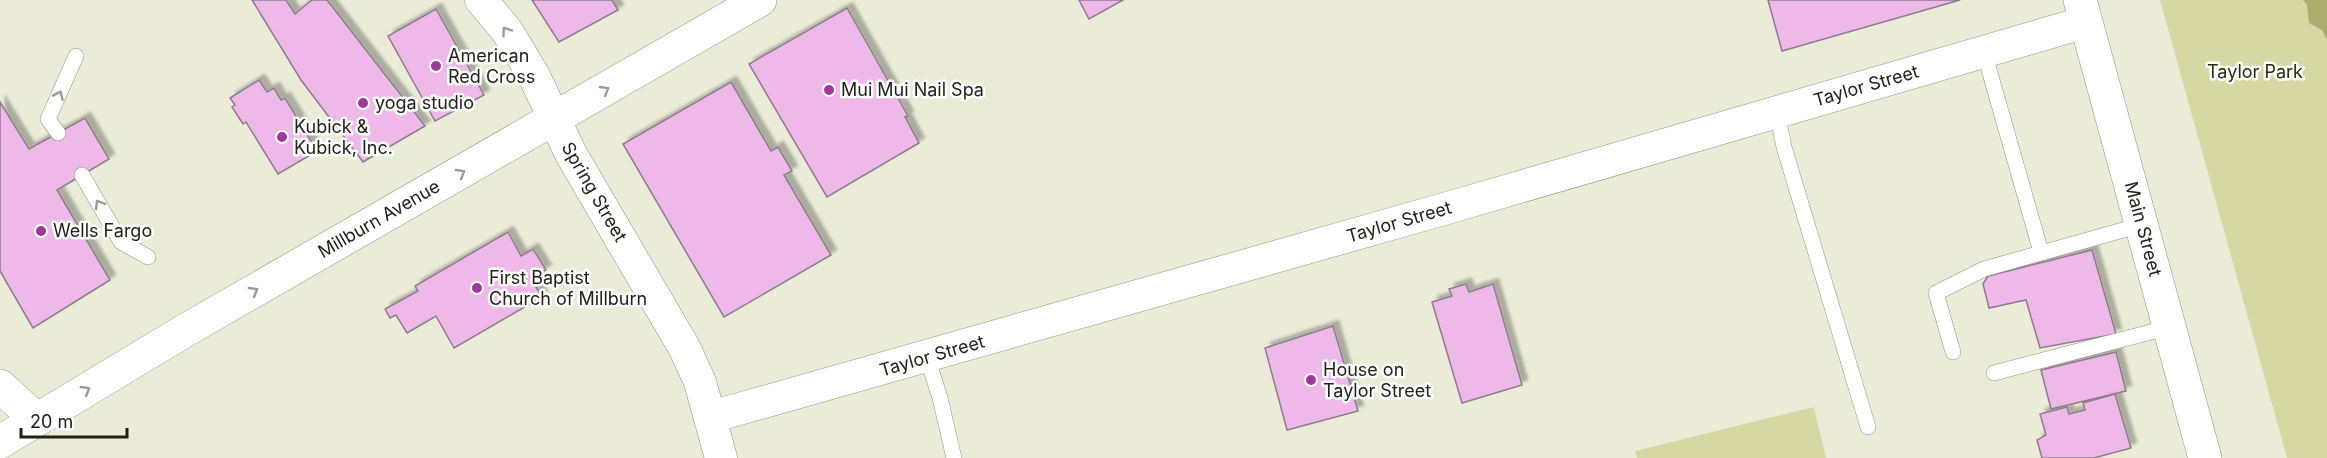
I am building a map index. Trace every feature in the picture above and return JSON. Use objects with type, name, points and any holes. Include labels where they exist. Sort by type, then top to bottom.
[{"type":"main road","name":"Millburn Avenue","points":[[0,442],[186,330],[760,0]]},
{"type":"main road","name":"Main Street","points":[[2083,11],[2205,458]]},
{"type":"main road","points":[[0,386],[37,420]]},
{"type":"street","name":"Spring Street","points":[[481,0],[507,31],[534,76],[571,154],[685,349],[700,382],[721,458]]},
{"type":"street","name":"Taylor Street","points":[[711,417],[927,357],[1984,52],[2083,11]]},
{"type":"lane","points":[[1984,52],[2041,252]]},
{"type":"lane","points":[[58,133],[48,118],[76,56]]},
{"type":"lane","points":[[1777,112],[1784,147],[1868,427]]},
{"type":"lane","points":[[82,175],[121,242],[148,257]]},
{"type":"lane","points":[[1953,352],[1936,293],[1984,269],[2141,225]]},
{"type":"lane","points":[[1994,373],[2170,327]]},
{"type":"lane","points":[[927,357],[940,398],[954,458]]},
{"type":"green space","name":"Taylor Park","points":[[2160,0],[2327,0],[2327,458],[2287,458]]},
{"type":"green space","points":[[1814,407],[1826,458],[1637,458],[1635,451]]},
{"type":"shaded area","points":[[2303,0],[2327,0],[2327,40],[2322,30],[2309,23],[2307,5]]},
{"type":"building","name":"yoga studio","points":[[252,0],[286,0],[295,14],[312,0],[327,0],[425,126],[363,162],[301,80]]},
{"type":"building","points":[[532,0],[612,0],[618,10],[559,42]]},
{"type":"building","points":[[1079,0],[1123,0],[1089,19]]},
{"type":"building","points":[[1768,0],[1960,0],[1782,51]]},
{"type":"building","name":"Mui Mui Nail Spa","points":[[847,8],[908,116],[905,117],[919,143],[827,197],[749,64]]},
{"type":"building","name":"American Red Cross","points":[[436,9],[484,95],[435,121],[388,36]]},
{"type":"building","name":"Kubick & Kubick, Inc.","points":[[259,80],[267,92],[274,88],[281,100],[285,98],[317,151],[278,174],[246,122],[243,124],[232,107],[235,105],[230,98]]},
{"type":"building","points":[[731,82],[771,151],[778,147],[792,171],[784,175],[831,255],[724,317],[623,144]]},
{"type":"building","name":"Wells Fargo","points":[[0,102],[29,149],[85,118],[109,159],[57,190],[110,280],[33,328],[0,271]]},
{"type":"building","name":"First Baptist Church of Millburn","points":[[508,232],[521,256],[533,249],[546,270],[531,278],[542,297],[454,348],[436,316],[407,333],[396,315],[390,318],[385,309],[418,291],[415,286]]},
{"type":"building","points":[[2092,250],[2116,334],[2040,348],[2026,300],[1989,308],[1983,284],[1988,276]]},
{"type":"building","points":[[1466,284],[1469,292],[1493,284],[1522,385],[1462,403],[1432,302],[1452,296],[1449,289]]},
{"type":"building","name":"House on Taylor Street","points":[[1333,326],[1358,411],[1287,430],[1265,348]]},
{"type":"building","points":[[2116,352],[2126,391],[2051,409],[2041,370]]},
{"type":"building","points":[[2115,394],[2131,448],[2094,458],[2042,458],[2037,440],[2046,435],[2040,414],[2067,407],[2069,414],[2085,410],[2083,403]]},
{"type":"place","name":"American Red Cross","points":[[436,66]]},
{"type":"place","name":"Mui Mui Nail Spa","points":[[829,90]]},
{"type":"place","name":"yoga studio","points":[[363,103]]},
{"type":"place","name":"Kubick & Kubick, Inc.","points":[[282,137]]},
{"type":"place","name":"Wells Fargo","points":[[41,231]]},
{"type":"place","name":"First Baptist Church of Millburn","points":[[477,288]]},
{"type":"place","name":"House on Taylor Street","points":[[1311,380]]}]
